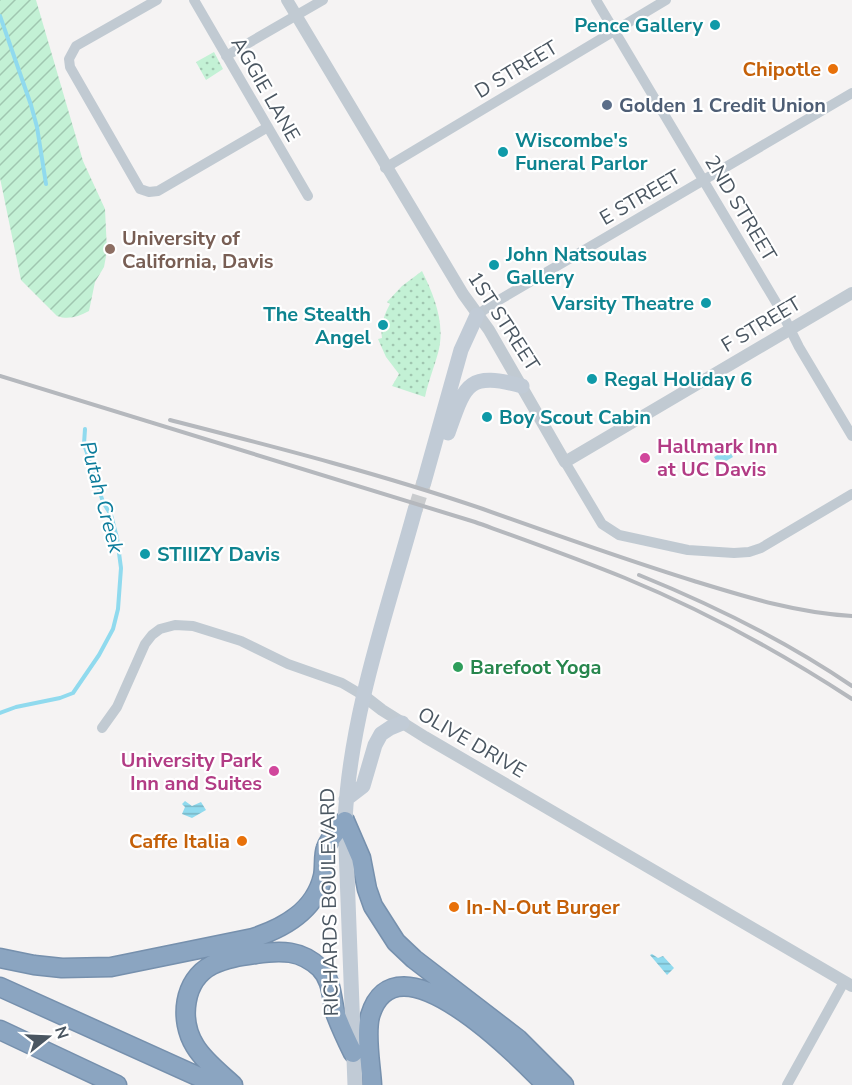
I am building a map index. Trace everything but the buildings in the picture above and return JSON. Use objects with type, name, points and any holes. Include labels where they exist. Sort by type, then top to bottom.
[{"type":"highway","points":[[0,958],[34,965],[111,967],[253,938],[272,932],[289,923],[313,900],[323,876],[326,848],[345,821]]},
{"type":"highway","points":[[345,821],[361,858],[373,906],[396,942],[414,959],[481,1008],[518,1039],[564,1085]]},
{"type":"highway","points":[[233,1085],[203,1057],[194,1044],[186,1022],[186,997],[194,982],[210,966],[236,957],[282,950],[310,959],[322,970],[330,984],[335,1013],[353,1053]]},
{"type":"highway","points":[[372,1085],[368,1027],[370,1017],[379,998],[396,987],[406,986],[437,994],[505,1045],[546,1085]]},
{"type":"highway","points":[[0,987],[217,1085]]},
{"type":"highway","points":[[0,1030],[117,1085]]},
{"type":"main road","points":[[424,482],[461,351],[477,315]]},
{"type":"main road","points":[[433,455],[446,440],[462,395],[473,384],[497,379],[522,386]]},
{"type":"main road","name":"RICHARDS BOULEVARD","points":[[355,1085],[346,799],[351,759],[364,696],[415,510]]},
{"type":"main road","points":[[346,799],[363,786],[375,745],[381,734],[402,723]]},
{"type":"street","points":[[156,0],[76,46],[69,59],[70,67],[140,189],[149,192],[158,191],[268,127]]},
{"type":"street","name":"AGGIE LANE","points":[[194,0],[308,196]]},
{"type":"street","name":"1ST STREET","points":[[287,0],[463,294],[489,330],[602,524],[619,536],[688,550],[741,553],[761,548],[852,494]]},
{"type":"street","points":[[226,56],[323,0]]},
{"type":"street","name":"2ND STREET","points":[[596,0],[852,436]]},
{"type":"street","name":"D STREET","points":[[386,168],[666,0]]},
{"type":"street","name":"E STREET","points":[[477,315],[852,93]]},
{"type":"street","name":"F STREET","points":[[565,462],[852,293]]},
{"type":"street","name":"OLIVE DRIVE","points":[[102,728],[117,707],[145,644],[160,629],[174,625],[193,626],[241,641],[288,664],[342,683],[402,723],[848,984]]},
{"type":"street","points":[[787,1085],[848,984]]},
{"type":"green space","points":[[0,0],[36,0],[83,161],[105,209],[107,251],[104,267],[95,282],[89,311],[73,317],[57,316],[21,280],[0,178]]},
{"type":"green space","points":[[214,52],[223,69],[206,80],[196,62]]},
{"type":"green space","points":[[422,271],[431,290],[441,332],[438,353],[425,397],[392,386],[399,374],[386,357],[378,339],[382,338],[383,321],[390,304],[387,302],[402,286]]},
{"type":"water","points":[[728,449],[733,457],[719,465],[714,457]]},
{"type":"water","points":[[185,801],[192,806],[201,802],[206,810],[192,818],[182,814],[185,807],[182,804]]},
{"type":"water","points":[[650,955],[658,958],[663,956],[674,968],[667,975]]},
{"type":"waterway","points":[[0,16],[31,105],[46,184]]},
{"type":"waterway","name":"Putah Creek","points":[[0,713],[73,693],[99,655],[113,629],[118,609],[121,568],[117,538],[111,515],[103,502],[84,444],[85,429]]},
{"type":"tunnel","points":[[415,510],[424,482]]},
{"type":"railway","points":[[0,376],[475,522],[569,556],[625,578],[713,618],[770,649],[852,699]]},
{"type":"railway","points":[[170,420],[406,484],[733,593],[811,612],[852,616]]},
{"type":"railway","points":[[639,575],[748,625],[852,686]]},
{"type":"place","name":"Pence Gallery","points":[[715,25]]},
{"type":"place","name":"Chipotle","points":[[833,69]]},
{"type":"place","name":"Golden 1 Credit Union","points":[[607,105]]},
{"type":"place","name":"Wiscombe's Funeral Parlor","points":[[503,152]]},
{"type":"place","name":"University of California, Davis","points":[[110,249]]},
{"type":"place","name":"John Natsoulas Gallery","points":[[494,265]]},
{"type":"place","name":"Varsity Theatre","points":[[706,303]]},
{"type":"place","name":"The Stealth Angel","points":[[383,325]]},
{"type":"place","name":"Regal Holiday 6","points":[[592,379]]},
{"type":"place","name":"Boy Scout Cabin","points":[[487,417]]},
{"type":"place","name":"Hallmark Inn at UC Davis","points":[[645,458]]},
{"type":"place","name":"STIIIZY Davis","points":[[145,554]]},
{"type":"place","name":"Barefoot Yoga","points":[[458,667]]},
{"type":"place","name":"University Park Inn and Suites","points":[[274,771]]},
{"type":"place","name":"Caffe Italia","points":[[242,841]]},
{"type":"place","name":"In-N-Out Burger","points":[[454,907]]}]
